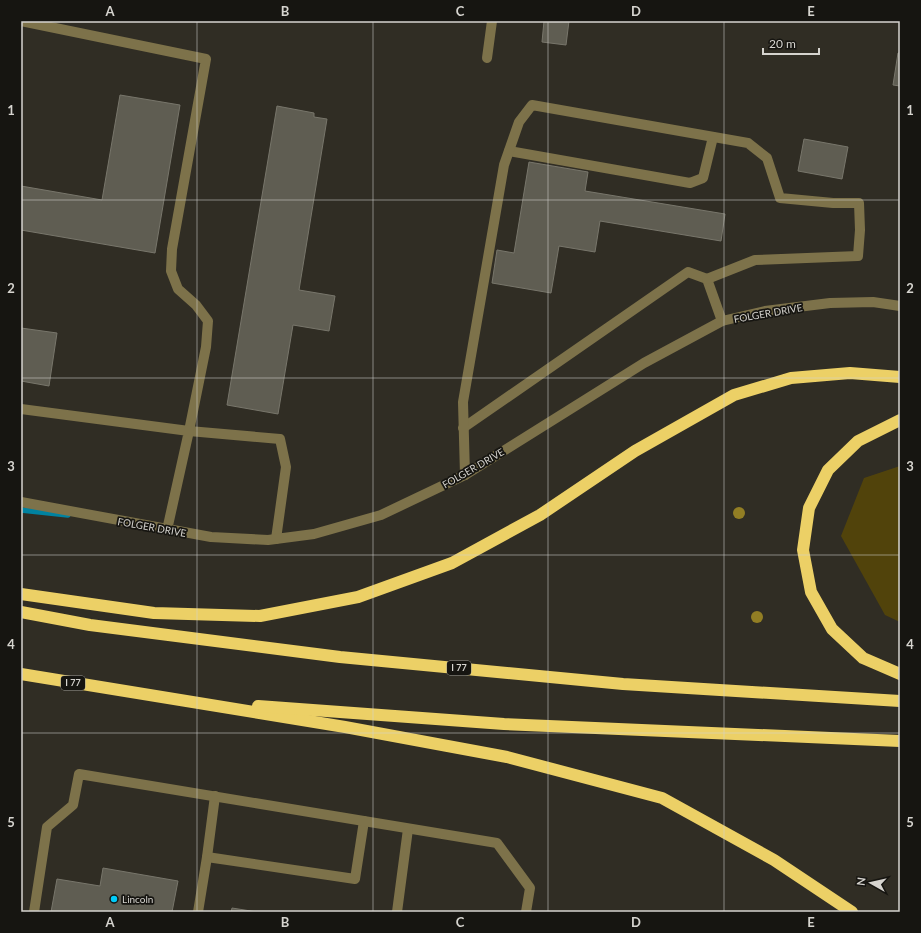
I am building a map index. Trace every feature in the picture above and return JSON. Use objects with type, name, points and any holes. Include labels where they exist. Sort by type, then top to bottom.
[{"type":"highway","points":[[21,594],[147,612],[260,616],[358,597],[452,563],[540,515],[635,451],[734,395],[791,378],[850,373],[900,377]]},
{"type":"highway","points":[[900,420],[858,441],[828,470],[809,508],[803,550],[811,592],[832,629],[863,658],[900,674]]},
{"type":"highway","name":"I 77","points":[[21,612],[90,625],[340,657],[623,684],[900,701]]},
{"type":"highway","name":"I 77","points":[[21,674],[180,700],[504,724],[900,741]]},
{"type":"highway","points":[[180,700],[345,727],[507,757],[662,798],[774,860],[852,912]]},
{"type":"street","points":[[21,21],[206,59],[172,249],[171,271],[178,290],[196,305],[208,320],[206,347],[167,530]]},
{"type":"street","points":[[487,58],[492,21]]},
{"type":"street","points":[[463,428],[688,272],[707,279],[755,260],[858,256],[860,230],[859,203],[833,203],[780,198],[767,158],[748,143],[532,106],[519,122],[504,164],[463,402],[463,428],[465,475]]},
{"type":"street","points":[[509,150],[690,183],[703,178],[713,137]]},
{"type":"street","points":[[707,279],[722,322]]},
{"type":"street","name":"FOLGER DRIVE","points":[[21,502],[211,537],[268,540],[314,534],[381,515],[465,475],[644,363],[722,322],[765,312],[830,303],[873,302],[900,306]]},
{"type":"street","points":[[21,409],[189,431],[280,439],[286,467],[276,539]]},
{"type":"street","points":[[34,912],[47,827],[72,805],[79,774],[497,843],[530,888],[526,912]]},
{"type":"street","points":[[198,912],[215,796]]},
{"type":"street","points":[[207,857],[355,879],[364,821]]},
{"type":"street","points":[[397,912],[408,829]]},
{"type":"shaded area","points":[[900,466],[900,622],[885,615],[841,536],[864,478]]},
{"type":"building","points":[[544,21],[569,21],[566,45],[542,42]]},
{"type":"building","points":[[898,53],[900,53],[900,86],[893,85]]},
{"type":"building","points":[[120,95],[180,105],[155,253],[21,230],[21,186],[102,200]]},
{"type":"building","points":[[277,106],[314,113],[314,117],[327,119],[299,290],[335,296],[329,331],[293,325],[278,414],[227,405]]},
{"type":"building","points":[[804,139],[848,147],[842,179],[798,171]]},
{"type":"building","points":[[529,162],[588,172],[585,191],[725,214],[721,241],[600,221],[595,252],[559,246],[551,293],[492,283],[497,250],[514,253]]},
{"type":"building","points":[[21,328],[57,333],[49,386],[21,381]]},
{"type":"building","name":"Lincoln","points":[[103,868],[178,881],[172,912],[51,912],[57,879],[100,886]]},
{"type":"building","points":[[232,908],[257,912],[231,912]]},
{"type":"waterway","points":[[21,510],[68,515]]},
{"type":"place","name":"Lincoln","points":[[114,899]]}]
